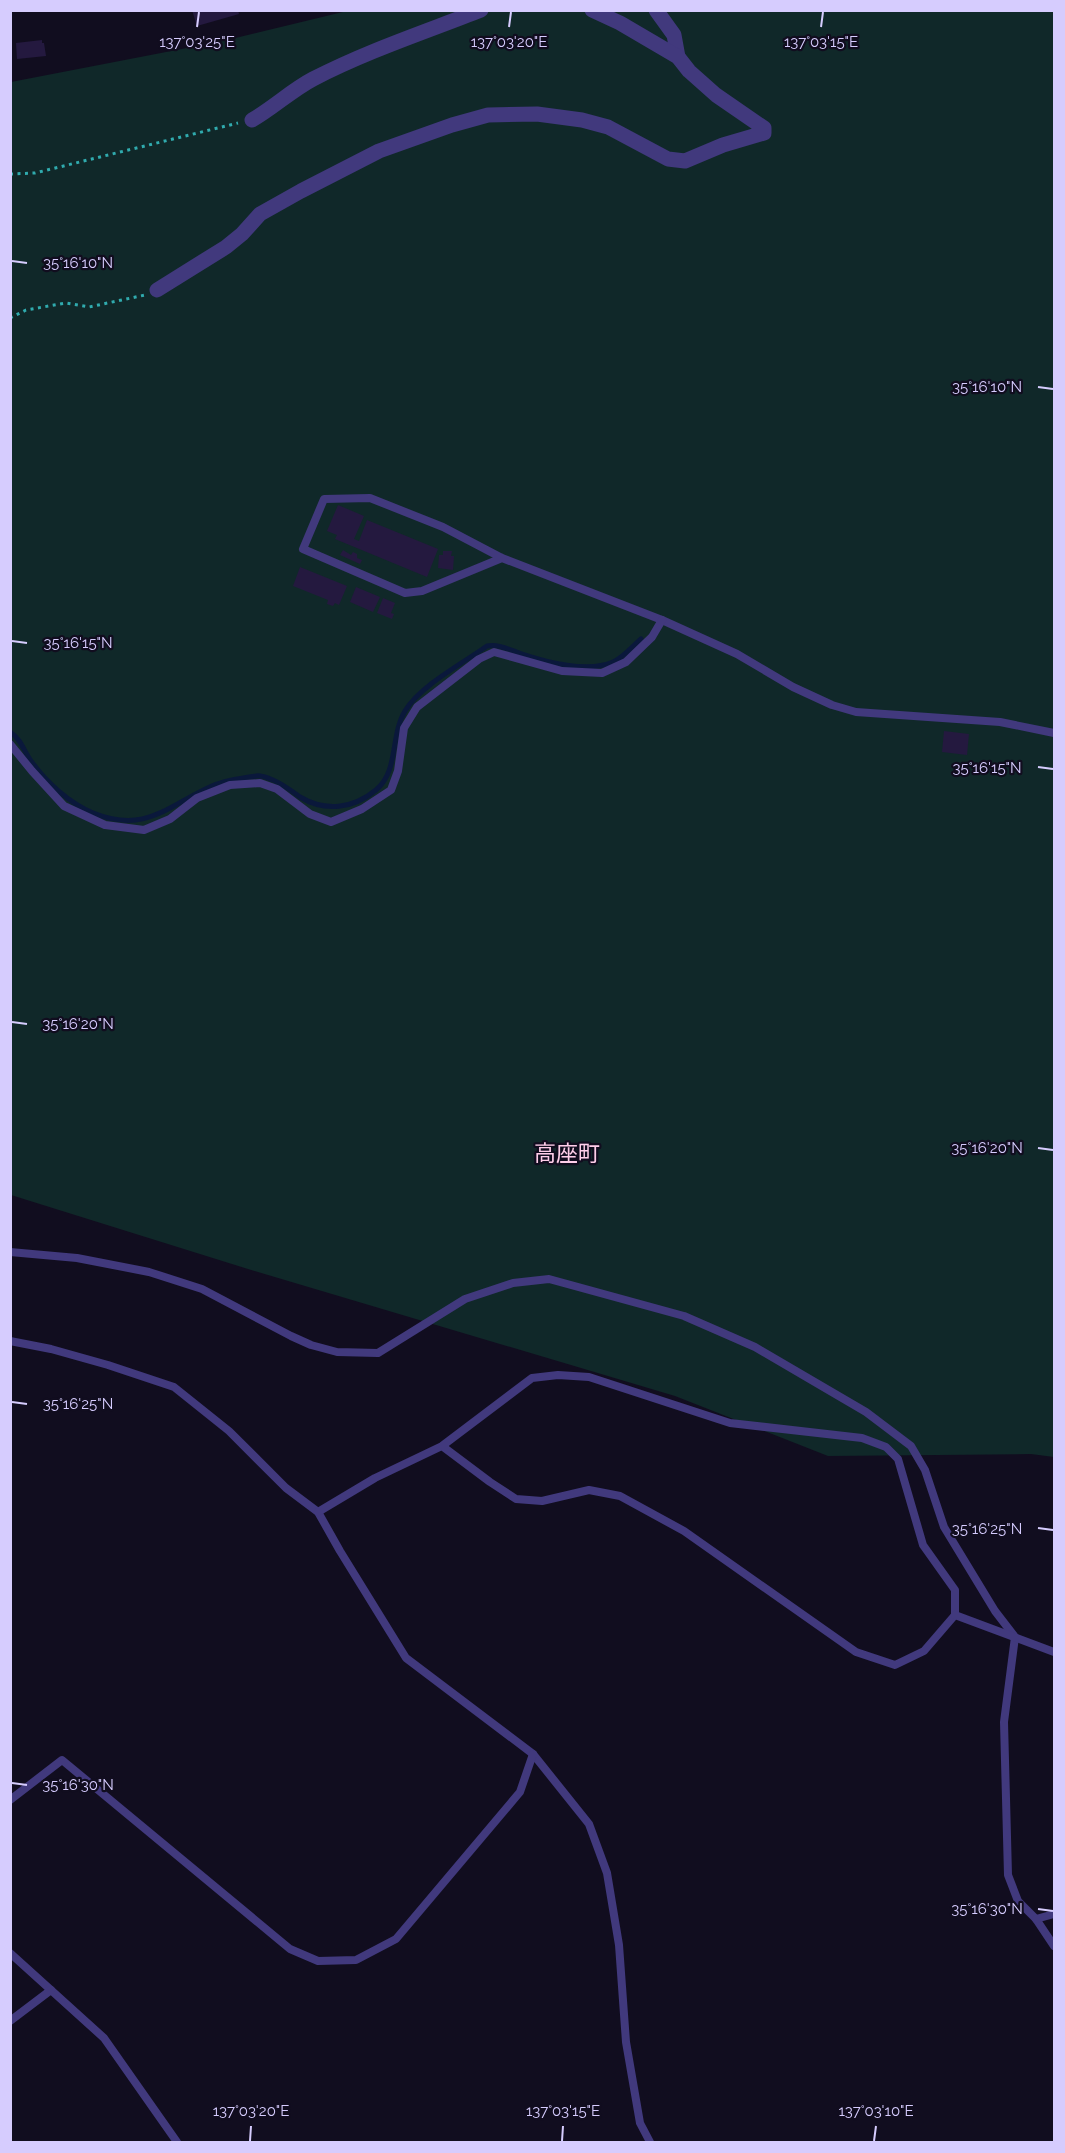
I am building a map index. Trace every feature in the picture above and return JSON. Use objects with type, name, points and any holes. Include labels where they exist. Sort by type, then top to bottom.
[{"type":"street","points":[[252,120],[271,110],[310,80],[343,64],[481,10]]},
{"type":"street","points":[[157,290],[226,247],[242,234],[260,214],[301,191],[379,151],[461,122],[488,115],[537,114],[582,120],[608,127],[668,159],[685,161],[723,145],[764,133],[764,128],[716,95],[689,71],[678,57],[620,23],[592,10]]},
{"type":"street","points":[[656,10],[674,35],[678,57]]},
{"type":"lane","points":[[502,558],[422,591],[405,593],[303,549],[324,499],[370,498],[443,527],[502,558],[662,620],[737,654],[793,687],[831,705],[856,712],[1000,722],[1054,733]]},
{"type":"lane","points":[[10,744],[64,806],[105,825],[144,830],[170,819],[197,798],[230,785],[260,783],[277,789],[310,814],[331,822],[362,809],[391,790],[398,771],[404,728],[417,707],[479,659],[494,652],[562,671],[602,673],[626,662],[652,637],[662,620]]},
{"type":"lane","points":[[10,1252],[77,1258],[149,1272],[202,1289],[291,1336],[311,1345],[337,1352],[378,1353],[465,1299],[513,1283],[549,1279],[684,1316],[755,1347],[866,1412],[911,1446],[925,1470],[944,1527],[995,1611],[1015,1637],[1004,1722],[1008,1875],[1018,1901],[1036,1918],[1054,1946]]},
{"type":"lane","points":[[10,1341],[51,1349],[174,1387],[229,1431],[286,1488],[318,1512],[339,1551],[406,1658],[533,1754],[589,1824],[607,1873],[619,1945],[626,2042],[640,2122],[650,2142]]},
{"type":"lane","points":[[318,1512],[375,1478],[442,1446],[532,1378],[589,1377],[729,1423],[862,1438],[886,1448],[898,1459],[923,1545],[955,1590],[955,1615],[924,1651],[895,1665],[855,1652],[684,1531],[620,1496],[589,1491],[542,1501],[516,1499],[442,1446]]},
{"type":"lane","points":[[955,1615],[1054,1652]]},
{"type":"lane","points":[[10,1800],[62,1760],[290,1949],[318,1961],[356,1960],[396,1939],[519,1792],[533,1754]]},
{"type":"lane","points":[[1036,1918],[1054,1914]]},
{"type":"lane","points":[[10,1953],[104,2038],[177,2142]]},
{"type":"lane","points":[[10,2021],[51,1990]]},
{"type":"path","points":[[10,174],[36,173],[252,120]]},
{"type":"path","points":[[10,318],[26,310],[66,303],[89,307],[140,298],[157,290]]},
{"type":"green space","points":[[347,11],[1054,11],[1054,1457],[1031,1454],[828,1456],[675,1396],[258,1272],[11,1195],[11,82],[223,41]]},
{"type":"building","points":[[192,10],[238,10],[239,14],[197,26]]},
{"type":"building","points":[[42,40],[46,56],[17,59],[16,43]]},
{"type":"building","points":[[338,505],[364,516],[354,539],[359,541],[367,520],[438,549],[427,577],[335,539],[337,535],[327,531]]},
{"type":"building","points":[[343,550],[351,555],[353,552],[357,554],[357,558],[362,560],[360,564],[340,555]]},
{"type":"building","points":[[443,551],[452,551],[453,570],[438,568],[439,555],[443,555]]},
{"type":"building","points":[[300,567],[347,586],[339,605],[327,604],[328,600],[293,586]]},
{"type":"building","points":[[356,587],[380,597],[373,612],[350,602]]},
{"type":"building","points":[[383,598],[395,603],[391,613],[394,614],[392,619],[377,613]]},
{"type":"building","points":[[944,731],[969,734],[967,755],[942,752]]},
{"type":"waterway","points":[[10,732],[20,742],[37,769],[59,791],[84,809],[111,819],[142,819],[156,815],[217,784],[258,776],[277,782],[300,797],[319,805],[348,805],[367,796],[383,782],[391,763],[400,721],[412,701],[431,684],[487,646],[500,647],[555,663],[592,667],[617,660],[641,639]]},
{"type":"district","name":"高座町","points":[[567,1153]]}]
